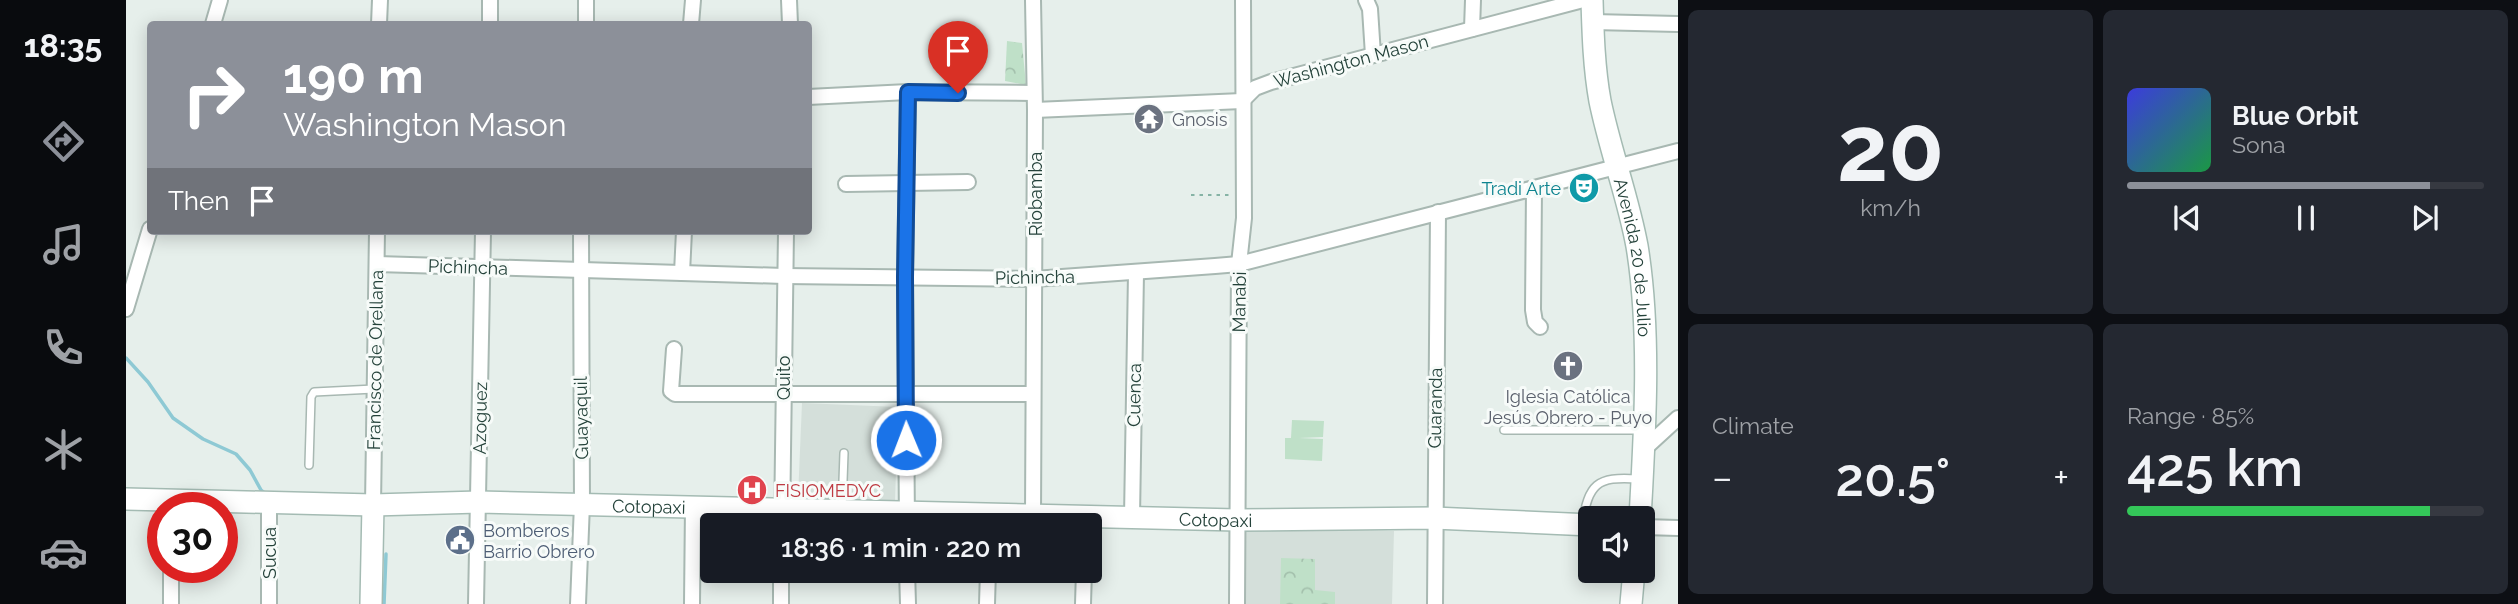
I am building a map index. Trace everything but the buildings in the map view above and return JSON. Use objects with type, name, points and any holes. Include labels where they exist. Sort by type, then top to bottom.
[{"type":"street","points":[[214,21],[220,0]]},
{"type":"street","points":[[379,21],[380,0]]},
{"type":"street","points":[[490,21],[491,0]]},
{"type":"street","points":[[586,0],[586,21]]},
{"type":"street","points":[[691,21],[693,0]]},
{"type":"street","points":[[789,0],[790,21]]},
{"type":"street","name":"Riobamba","points":[[1032,513],[1035,110],[1033,0]]},
{"type":"street","name":"Manabi","points":[[1237,604],[1239,264],[1244,218],[1243,0]]},
{"type":"street","points":[[1366,0],[1370,9],[1373,55]]},
{"type":"street","points":[[1472,29],[1473,0]]},
{"type":"street","name":"Washington Mason","points":[[1242,101],[1255,88],[1271,82],[1583,0]]},
{"type":"street","name":"Avenida 20 de Julio","points":[[1592,0],[1597,80],[1616,168],[1630,213],[1642,286],[1645,339],[1641,506]]},
{"type":"street","points":[[1593,22],[1678,24]]},
{"type":"street","points":[[907,513],[905,277],[908,92]]},
{"type":"street","points":[[812,97],[908,92],[1034,93]]},
{"type":"street","points":[[1035,110],[1242,101]]},
{"type":"street","name":"Pichincha","points":[[377,264],[783,276],[1034,279],[1136,273],[1239,264],[1678,151]]},
{"type":"street","points":[[846,184],[968,182]]},
{"type":"street","points":[[1534,188],[1533,310],[1535,322],[1540,327]]},
{"type":"street","name":"Guaranda","points":[[1434,604],[1438,212]]},
{"type":"street","points":[[126,309],[148,235]]},
{"type":"street","name":"Francisco de Orellana","points":[[373,498],[377,235]]},
{"type":"street","name":"Azoguez","points":[[476,604],[483,235]]},
{"type":"street","name":"Guayaquil","points":[[578,604],[582,504],[581,235]]},
{"type":"street","points":[[682,273],[684,235]]},
{"type":"street","name":"Quito","points":[[782,513],[783,276],[786,235]]},
{"type":"street","name":"Cuenca","points":[[1132,517],[1136,273]]},
{"type":"street","points":[[674,349],[671,391],[675,394],[1033,394]]},
{"type":"street","points":[[1643,440],[1678,418]]},
{"type":"street","points":[[371,604],[373,498]]},
{"type":"street","name":"Cotopaxi","points":[[238,502],[373,498],[693,506],[750,513]]},
{"type":"street","name":"Cotopaxi","points":[[126,499],[147,501]]},
{"type":"street","name":"Sucua","points":[[268,604],[269,502]]},
{"type":"street","points":[[692,604],[693,506]]},
{"type":"street","name":"Cotopaxi","points":[[816,513],[842,510],[866,513]]},
{"type":"street","name":"Cotopaxi","points":[[1102,519],[1434,519],[1578,525]]},
{"type":"street","points":[[1655,527],[1678,528]]},
{"type":"street","points":[[171,583],[171,604]]},
{"type":"street","points":[[781,583],[781,604]]},
{"type":"street","points":[[907,583],[908,604]]},
{"type":"street","points":[[987,604],[988,583]]},
{"type":"street","points":[[1083,604],[1084,583]]},
{"type":"street","points":[[1631,604],[1633,583]]},
{"type":"lane","points":[[309,465],[311,397],[314,392],[375,389]]},
{"type":"lane","points":[[1504,430],[1643,440]]},
{"type":"lane","points":[[842,510],[844,453]]},
{"type":"lane","points":[[1586,506],[1586,497],[1598,483],[1620,478],[1642,479]]},
{"type":"path","points":[[1191,195],[1244,196]]},
{"type":"shaded area","points":[[802,403],[898,407],[895,501],[798,498]]},
{"type":"shaded area","points":[[1244,528],[1394,531],[1392,604],[1243,604]]},
{"type":"green space","points":[[1007,41],[1022,43],[1026,85],[1005,81]]},
{"type":"green space","points":[[1292,420],[1324,421],[1323,437],[1299,438],[1323,439],[1322,461],[1285,459],[1285,438],[1291,438]]},
{"type":"green space","points":[[1281,558],[1315,559],[1315,590],[1335,592],[1335,604],[1280,604]]},
{"type":"waterway","points":[[126,358],[148,382],[173,418],[203,439],[236,454],[267,495]]},
{"type":"waterway","points":[[384,604],[386,554]]},
{"type":"place","name":"Gnosis","points":[[1149,119]]},
{"type":"place","name":"Tradi Arte","points":[[1584,188]]},
{"type":"place","name":"Iglesia Católica Jesús Obrero - Puyo","points":[[1568,366]]},
{"type":"place","name":"FISIOMEDYC","points":[[752,490]]},
{"type":"place","name":"Bomberos Barrio Obrero","points":[[460,540]]},
{"type":"route","points":[[906,440],[908,92],[958,93]]}]
